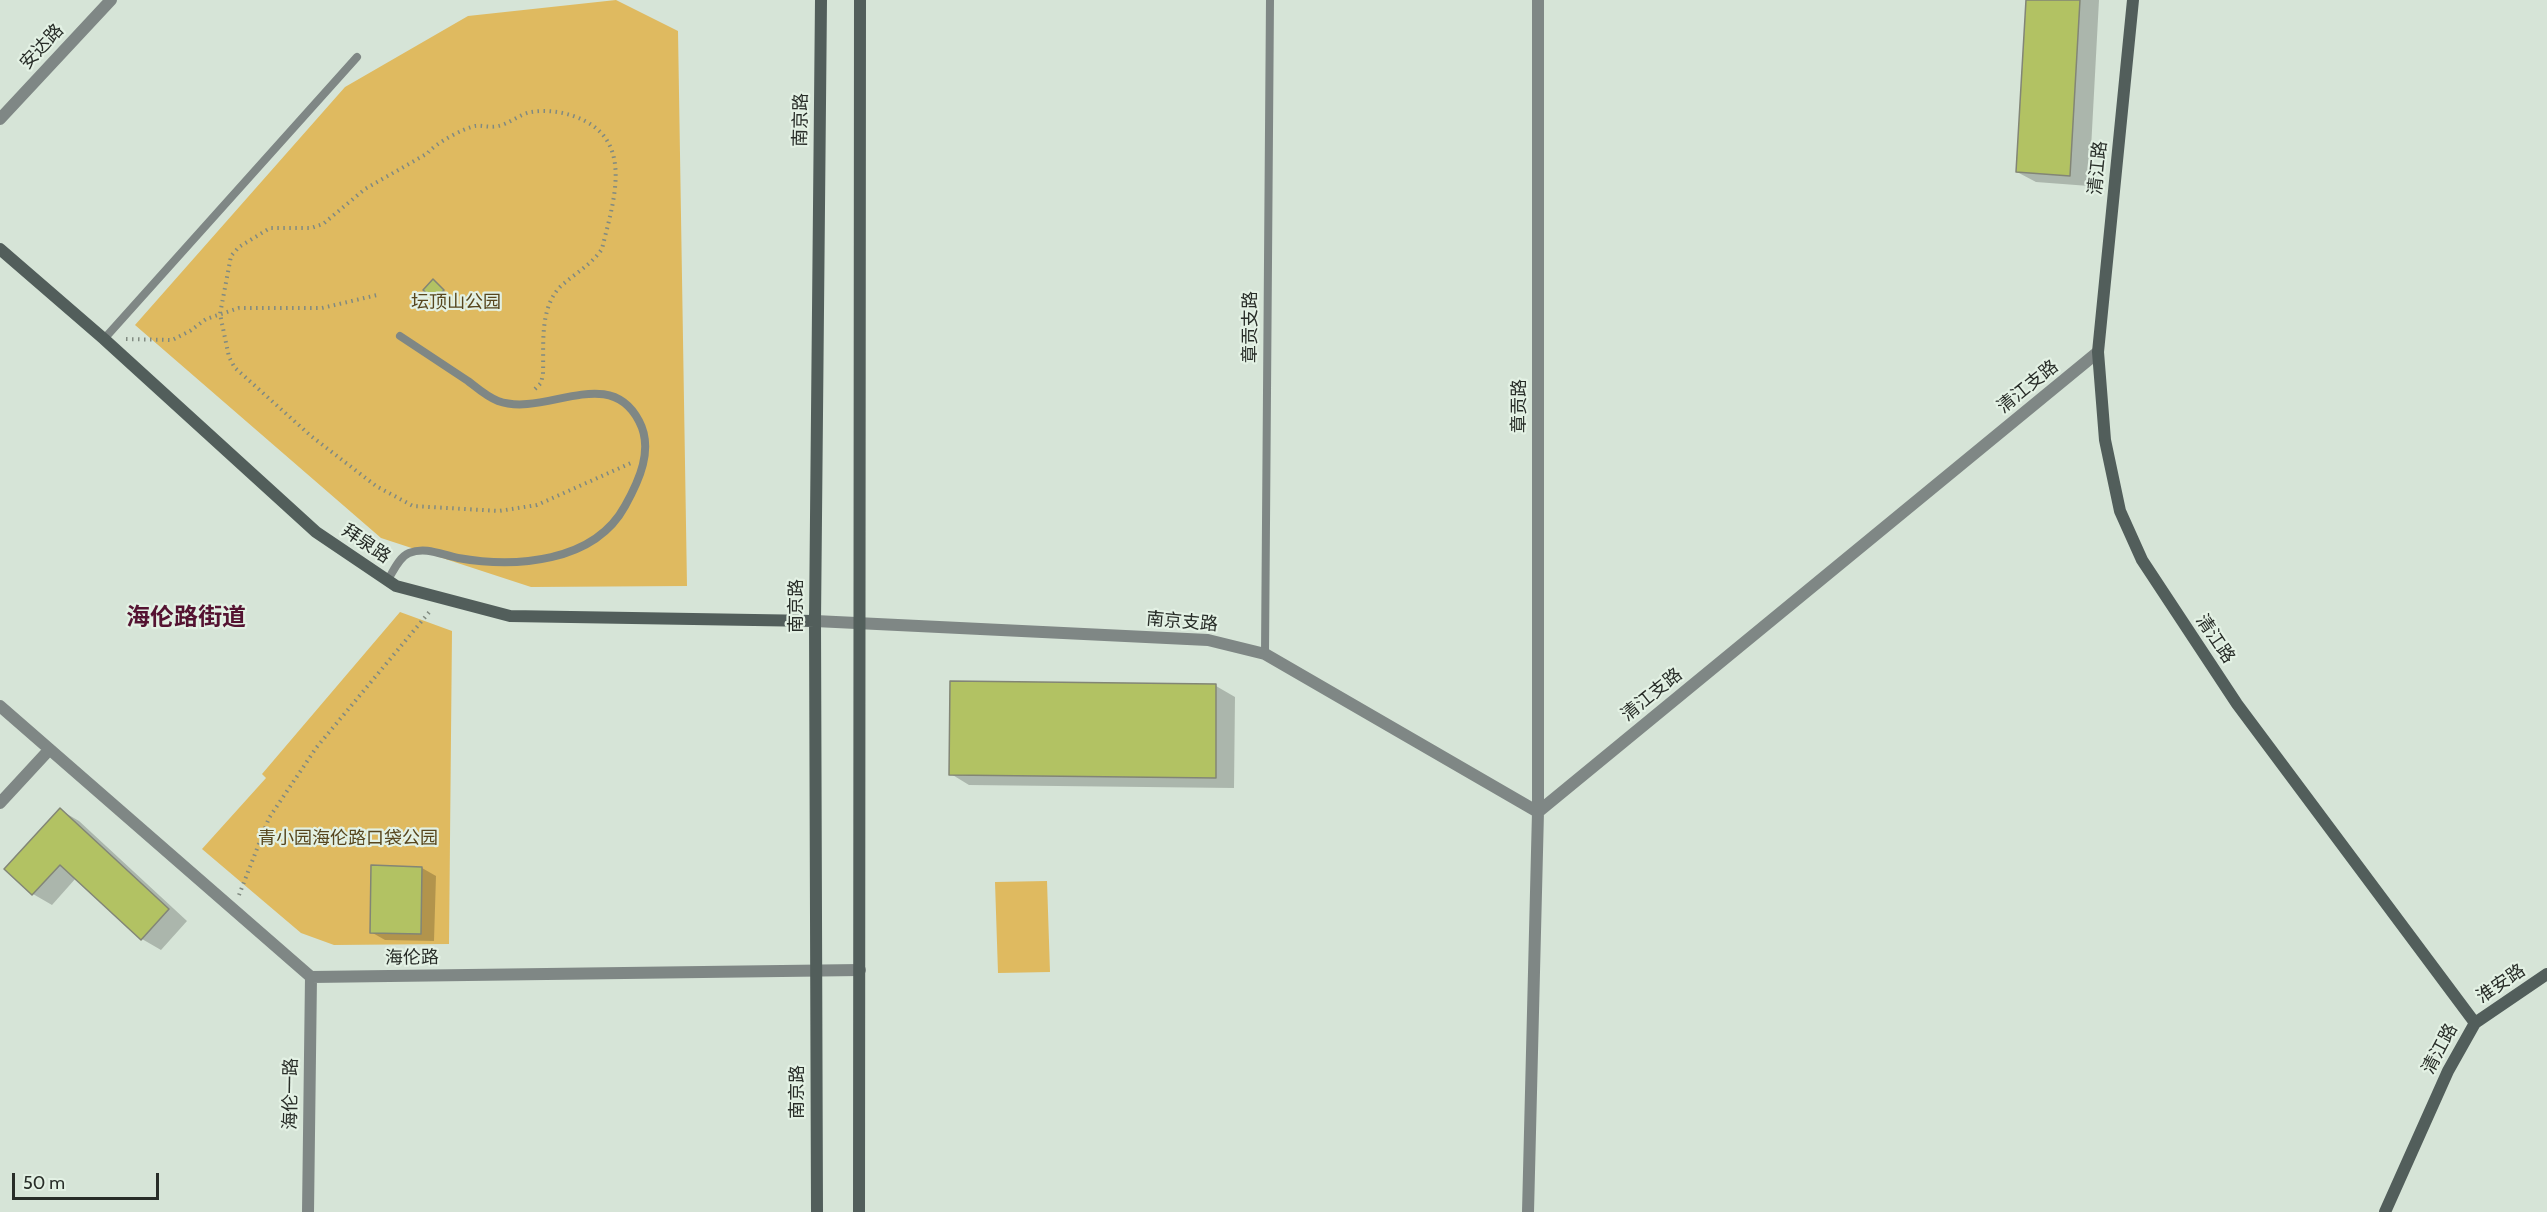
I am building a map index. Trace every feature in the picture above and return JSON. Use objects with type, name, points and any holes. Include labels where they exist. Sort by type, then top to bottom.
[{"type":"main road","name":"南京路","points":[[817,1212],[815,621],[820,0]]},
{"type":"main road","points":[[859,1212],[860,0]]},
{"type":"main road","name":"清江路","points":[[2133,0],[2098,352],[2107,450],[2120,512],[2142,560],[2237,704],[2475,1023],[2448,1071],[2385,1212]]},
{"type":"main road","name":"拜泉路","points":[[0,249],[104,339],[316,532],[396,586],[510,616],[815,621]]},
{"type":"main road","name":"淮安路","points":[[2475,1023],[2547,974]]},
{"type":"street","name":"安达路","points":[[0,119],[111,0]]},
{"type":"street","name":"章贡路","points":[[1538,0],[1538,812]]},
{"type":"street","name":"清江支路","points":[[1538,812],[2098,352]]},
{"type":"street","name":"南京支路","points":[[815,621],[1208,640],[1265,654],[1538,812]]},
{"type":"street","points":[[0,706],[311,977]]},
{"type":"street","points":[[0,804],[49,750]]},
{"type":"street","points":[[1528,1212],[1538,812]]},
{"type":"street","name":"海伦路","points":[[311,977],[860,970]]},
{"type":"street","name":"海伦一路","points":[[308,1212],[311,977]]},
{"type":"lane","name":"章贡支路","points":[[1265,654],[1270,0]]},
{"type":"lane","points":[[104,339],[357,57]]},
{"type":"lane","points":[[387,581],[403,557],[424,550],[459,558],[499,562],[534,561],[586,545],[607,530],[621,513],[635,487],[645,457],[646,440],[644,429],[628,404],[618,397],[593,394],[534,404],[497,401],[400,336]]},
{"type":"path","points":[[518,403],[541,383],[546,315],[552,297],[602,249],[616,188],[616,171],[609,143],[599,128],[571,114],[531,112],[498,126],[474,126],[432,146],[428,153],[365,189],[323,224],[311,228],[270,228],[239,247],[231,256],[220,314],[229,357],[234,368],[311,436],[376,486],[413,506],[499,511],[537,505],[645,457]]},
{"type":"path","points":[[104,339],[172,340],[190,331],[206,319],[239,308],[322,308],[377,295]]},
{"type":"path","points":[[233,909],[269,818],[316,748],[441,598]]},
{"type":"green space","name":"坛顶山公园","points":[[616,0],[678,31],[687,586],[531,587],[381,538],[135,325],[345,87],[468,16]]},
{"type":"green space","name":"青小园海伦路口袋公园","points":[[400,612],[452,631],[449,944],[334,945],[301,933],[202,849],[266,778],[262,774]]},
{"type":"green space","points":[[1047,881],[1050,972],[998,973],[995,882]]},
{"type":"building","points":[[2026,0],[2080,0],[2070,176],[2016,172]]},
{"type":"building","points":[[433,279],[444,290],[434,300],[423,290]]},
{"type":"building","points":[[950,681],[1216,684],[1216,778],[949,775]]},
{"type":"building","points":[[60,808],[169,909],[141,940],[60,865],[32,895],[4,869]]},
{"type":"building","points":[[371,865],[422,867],[421,934],[370,933]]},
{"type":"district","name":"海伦路街道","points":[[186,618]]}]
